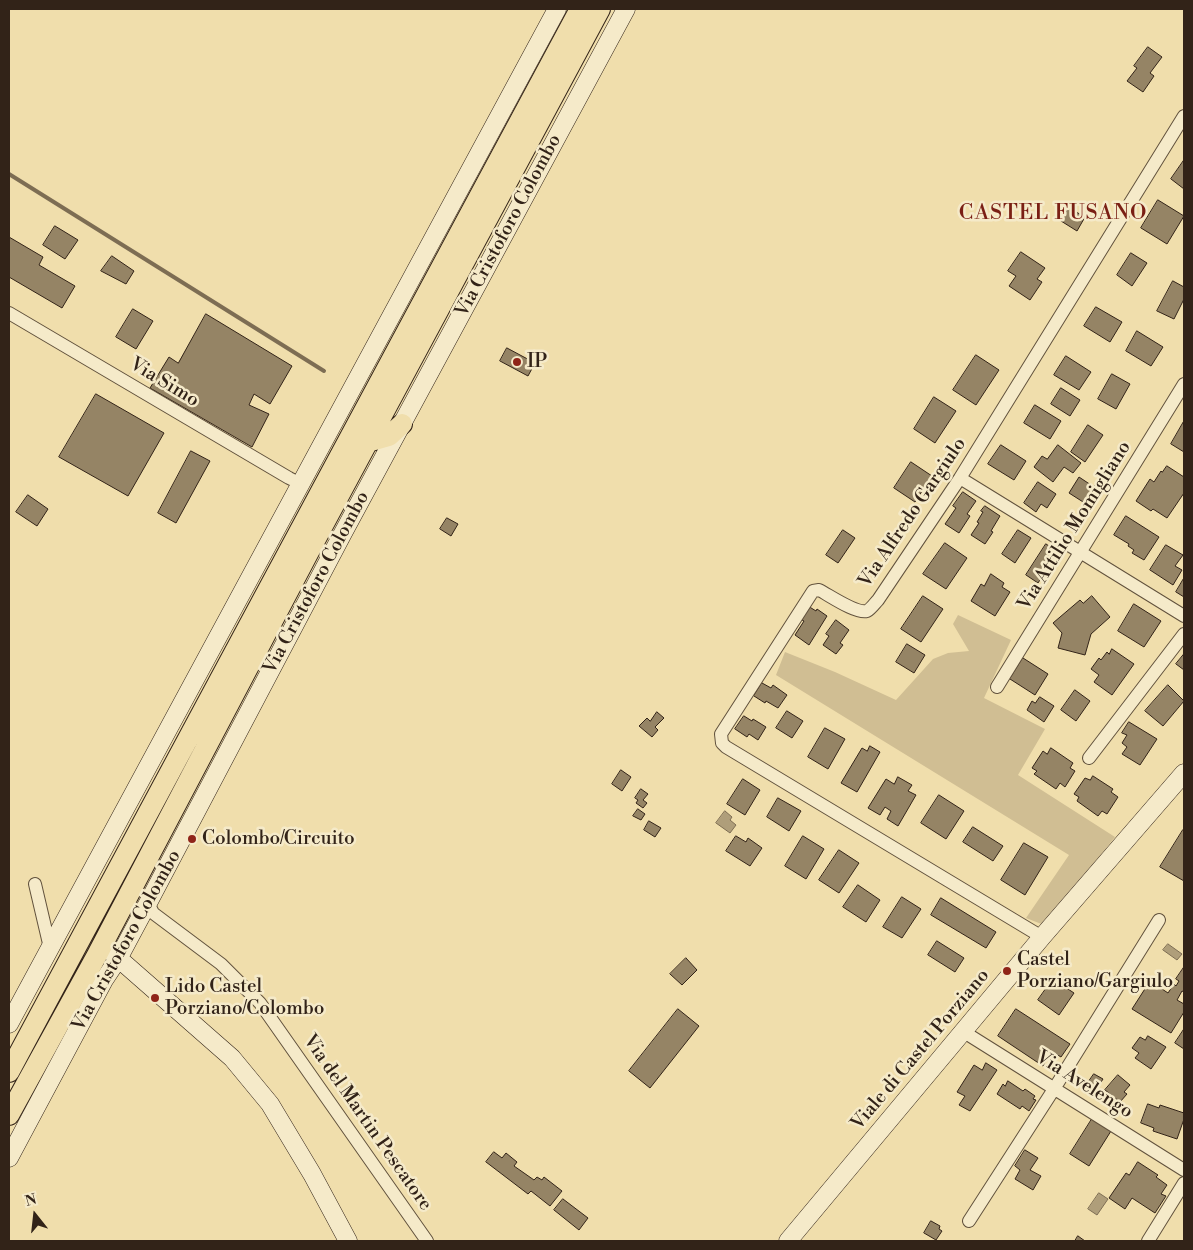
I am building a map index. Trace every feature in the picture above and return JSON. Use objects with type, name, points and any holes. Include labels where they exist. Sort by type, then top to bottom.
[{"type":"main road","points":[[9,1072],[580,9]]},
{"type":"main road","name":"Via Cristoforo Colombo","points":[[9,1115],[103,944],[368,442],[600,9]]},
{"type":"main road","points":[[368,442],[389,436],[402,424]]},
{"type":"street","points":[[9,1024],[557,9]]},
{"type":"street","name":"Via Cristoforo Colombo","points":[[9,1158],[104,980],[118,959],[338,542],[626,9]]},
{"type":"street","name":"Via Alfredo Gargiulo","points":[[1042,937],[726,747],[721,739],[722,730],[813,591],[819,590],[855,610],[862,611],[871,608],[878,600],[960,478],[1184,116]]},
{"type":"street","name":"Via Simo","points":[[9,313],[301,484]]},
{"type":"street","name":"Via Attilio Momigliano","points":[[997,688],[1184,384]]},
{"type":"street","points":[[960,478],[1184,616]]},
{"type":"street","points":[[1089,758],[1184,634]]},
{"type":"street","points":[[213,645],[242,637]]},
{"type":"street","name":"Viale di Castel Porziano","points":[[788,1241],[1042,937],[1184,773]]},
{"type":"street","points":[[35,884],[50,948]]},
{"type":"street","points":[[75,901],[78,917],[103,944],[232,1058],[270,1104],[296,1145],[348,1241]]},
{"type":"street","name":"Via del Martin Pescatore","points":[[148,903],[153,914],[222,964],[260,1003],[427,1241]]},
{"type":"street","points":[[969,1220],[1054,1089],[1159,920]]},
{"type":"street","name":"Via Avelengo","points":[[964,1032],[1184,1170]]},
{"type":"street","points":[[1148,1241],[1184,1183]]},
{"type":"shaded area","points":[[958,615],[1011,640],[984,698],[1045,729],[1018,775],[1115,837],[1044,925],[1026,918],[1069,855],[776,675],[785,652],[896,700],[933,659],[948,653],[969,651],[953,624]]},
{"type":"shaded area","points":[[725,811],[732,817],[730,820],[736,825],[730,833],[716,823]]},
{"type":"shaded area","points":[[1168,944],[1182,954],[1177,960],[1163,950]]},
{"type":"shaded area","points":[[1099,1193],[1108,1199],[1097,1215],[1088,1209]]},
{"type":"building","points":[[1148,47],[1162,57],[1150,73],[1154,76],[1143,92],[1127,81],[1137,68],[1134,66]]},
{"type":"building","points":[[1184,160],[1184,189],[1171,179]]},
{"type":"building","points":[[1158,200],[1184,216],[1167,244],[1141,228]]},
{"type":"building","points":[[1069,208],[1085,217],[1077,231],[1061,221]]},
{"type":"building","points":[[55,226],[78,240],[65,259],[43,245]]},
{"type":"building","points":[[9,237],[43,257],[39,265],[75,286],[62,308],[9,277]]},
{"type":"building","points":[[1021,252],[1045,268],[1037,279],[1042,282],[1030,300],[1009,286],[1016,276],[1008,271]]},
{"type":"building","points":[[1131,253],[1147,263],[1132,286],[1117,275]]},
{"type":"building","points":[[112,256],[134,271],[126,284],[101,271]]},
{"type":"building","points":[[1173,281],[1184,287],[1184,299],[1174,319],[1157,311]]},
{"type":"building","points":[[1096,307],[1122,322],[1110,342],[1084,326]]},
{"type":"building","points":[[133,309],[153,321],[136,349],[116,337]]},
{"type":"building","points":[[206,314],[292,366],[270,404],[254,394],[249,405],[269,414],[252,447],[150,388],[169,357],[178,363]]},
{"type":"building","points":[[1137,331],[1163,347],[1151,366],[1126,351]]},
{"type":"building","name":"IP","points":[[507,348],[535,363],[528,376],[500,361]]},
{"type":"building","points":[[976,355],[999,370],[976,405],[953,390]]},
{"type":"building","points":[[1066,356],[1091,372],[1079,390],[1054,375]]},
{"type":"building","points":[[1112,374],[1130,384],[1116,409],[1098,399]]},
{"type":"building","points":[[1061,388],[1080,400],[1070,416],[1051,404]]},
{"type":"building","points":[[96,394],[164,433],[128,496],[59,457]]},
{"type":"building","points":[[934,397],[956,411],[935,443],[914,429]]},
{"type":"building","points":[[1035,405],[1061,421],[1050,439],[1024,423]]},
{"type":"building","points":[[1184,421],[1184,452],[1171,444]]},
{"type":"building","points":[[1088,425],[1103,435],[1085,462],[1071,452]]},
{"type":"building","points":[[1001,445],[1026,461],[1014,480],[988,464]]},
{"type":"building","points":[[1058,445],[1081,463],[1073,473],[1064,467],[1053,482],[1034,467],[1042,456],[1047,459]]},
{"type":"building","points":[[191,451],[210,461],[176,523],[158,513]]},
{"type":"building","points":[[911,462],[932,476],[915,502],[894,488]]},
{"type":"building","points":[[1167,466],[1184,477],[1184,493],[1167,518],[1153,509],[1151,511],[1136,501],[1150,479],[1154,482],[1161,471]]},
{"type":"building","points":[[1113,467],[1114,471],[1091,507],[1069,493],[1079,477],[1094,487],[1101,475],[1106,478]]},
{"type":"building","points":[[1038,482],[1056,494],[1047,508],[1041,504],[1036,512],[1024,503]]},
{"type":"building","points":[[963,492],[976,501],[967,514],[970,516],[959,533],[945,524],[956,508],[953,506]]},
{"type":"building","points":[[28,495],[48,509],[37,526],[16,512]]},
{"type":"building","points":[[985,506],[1000,516],[985,544],[971,535],[979,523],[977,522]]},
{"type":"building","points":[[1126,516],[1159,537],[1144,560],[1132,553],[1134,550],[1128,546],[1129,544],[1114,535]]},
{"type":"building","points":[[447,518],[458,524],[451,536],[440,529]]},
{"type":"building","points":[[843,530],[855,538],[838,563],[826,555]]},
{"type":"building","points":[[1018,530],[1031,538],[1015,563],[1002,554]]},
{"type":"building","points":[[945,543],[967,558],[946,589],[923,574]]},
{"type":"building","points":[[1046,544],[1058,552],[1038,583],[1026,575]]},
{"type":"building","points":[[1166,545],[1183,555],[1175,566],[1182,570],[1173,585],[1150,570]]},
{"type":"building","points":[[991,574],[1004,583],[1002,587],[1010,592],[995,616],[971,601],[981,584],[984,586]]},
{"type":"building","points":[[1184,578],[1184,597],[1176,592]]},
{"type":"building","points":[[923,596],[943,609],[921,642],[901,629]]},
{"type":"building","points":[[1092,596],[1110,617],[1091,634],[1085,655],[1058,648],[1062,633],[1053,623],[1080,600],[1083,603]]},
{"type":"building","points":[[1134,604],[1161,621],[1144,647],[1118,631]]},
{"type":"building","points":[[808,606],[816,611],[817,609],[827,616],[809,645],[795,635],[804,621],[800,619]]},
{"type":"building","points":[[836,620],[849,630],[840,643],[843,645],[836,654],[823,645],[829,636],[826,634]]},
{"type":"building","points":[[907,644],[925,655],[914,673],[896,662]]},
{"type":"building","points":[[1112,649],[1134,664],[1112,695],[1094,682],[1099,675],[1091,669],[1099,658],[1101,660]]},
{"type":"building","points":[[1184,654],[1184,670],[1176,664]]},
{"type":"building","points":[[1023,658],[1048,674],[1035,695],[1010,679]]},
{"type":"building","points":[[762,683],[771,688],[773,685],[787,695],[778,708],[754,696]]},
{"type":"building","points":[[1168,685],[1184,701],[1163,726],[1145,711]]},
{"type":"building","points":[[1075,690],[1090,701],[1076,721],[1061,710]]},
{"type":"building","points":[[1040,697],[1054,706],[1044,722],[1027,710],[1032,701],[1035,703]]},
{"type":"building","points":[[787,711],[803,721],[792,738],[776,728]]},
{"type":"building","points":[[657,712],[664,718],[655,727],[658,730],[652,737],[639,726],[647,718],[650,721]]},
{"type":"building","points":[[744,716],[766,727],[758,740],[749,734],[747,737],[735,729]]},
{"type":"building","points":[[1129,722],[1157,739],[1140,765],[1122,754],[1127,747],[1122,743],[1127,735],[1122,733]]},
{"type":"building","points":[[825,728],[845,739],[828,769],[808,757]]},
{"type":"building","points":[[870,746],[880,752],[857,792],[841,783],[862,748],[867,751]]},
{"type":"building","points":[[1051,748],[1073,763],[1070,768],[1075,771],[1065,787],[1060,783],[1056,789],[1034,774],[1037,771],[1032,768],[1043,751],[1047,754]]},
{"type":"building","points":[[621,770],[631,777],[622,791],[612,784]]},
{"type":"building","points":[[1093,776],[1113,789],[1111,792],[1118,797],[1107,814],[1102,811],[1098,816],[1077,801],[1079,797],[1074,794],[1085,778],[1090,780]]},
{"type":"building","points":[[898,777],[912,785],[908,791],[916,795],[898,826],[887,819],[891,811],[885,807],[880,815],[868,808],[886,779],[894,784]]},
{"type":"building","points":[[743,779],[760,790],[745,815],[727,804]]},
{"type":"building","points":[[641,789],[648,794],[643,800],[647,803],[643,808],[636,803],[638,800],[635,798]]},
{"type":"building","points":[[939,795],[964,811],[946,839],[921,823]]},
{"type":"building","points":[[778,798],[801,811],[789,831],[767,817]]},
{"type":"building","points":[[638,809],[645,814],[641,820],[633,816]]},
{"type":"building","points":[[649,821],[661,828],[655,837],[644,830]]},
{"type":"building","points":[[973,827],[1003,846],[993,861],[963,842]]},
{"type":"building","points":[[1184,831],[1184,881],[1160,867]]},
{"type":"building","points":[[736,836],[746,842],[748,838],[762,848],[750,866],[726,851]]},
{"type":"building","points":[[803,836],[824,849],[806,879],[785,866]]},
{"type":"building","points":[[1024,843],[1048,857],[1025,895],[1001,880]]},
{"type":"building","points":[[839,850],[859,863],[839,893],[819,880]]},
{"type":"building","points":[[858,885],[880,900],[866,922],[843,907]]},
{"type":"building","points":[[902,897],[921,909],[902,938],[883,927]]},
{"type":"building","points":[[941,898],[996,932],[986,948],[931,915]]},
{"type":"building","points":[[937,941],[964,958],[955,972],[928,955]]},
{"type":"building","points":[[686,958],[697,970],[682,985],[670,974]]},
{"type":"building","points":[[1184,967],[1184,992],[1182,991],[1177,1000],[1184,1004],[1184,1012],[1171,1033],[1132,1009],[1150,981],[1168,993],[1174,984],[1176,986],[1179,981],[1176,979]]},
{"type":"building","points":[[1053,979],[1074,993],[1059,1015],[1038,1000]]},
{"type":"building","points":[[678,1009],[699,1026],[650,1088],[629,1071]]},
{"type":"building","points":[[1016,1009],[1070,1044],[1061,1057],[1056,1054],[1052,1061],[1048,1058],[1043,1066],[998,1036]]},
{"type":"building","points":[[1184,1029],[1184,1049],[1175,1043]]},
{"type":"building","points":[[1148,1036],[1166,1047],[1151,1069],[1135,1058],[1139,1053],[1132,1048],[1140,1037],[1145,1040]]},
{"type":"building","points":[[986,1063],[997,1070],[970,1111],[959,1105],[965,1096],[957,1092],[974,1065],[982,1070]]},
{"type":"building","points":[[1094,1074],[1103,1079],[1094,1093],[1085,1087]]},
{"type":"building","points":[[1118,1075],[1130,1085],[1124,1092],[1127,1094],[1120,1102],[1105,1090]]},
{"type":"building","points":[[1008,1081],[1035,1096],[1033,1099],[1036,1100],[1029,1111],[1022,1106],[1020,1109],[997,1094],[1003,1084],[1005,1086]]},
{"type":"building","points":[[1148,1104],[1159,1108],[1160,1105],[1184,1113],[1184,1119],[1177,1139],[1153,1131],[1154,1128],[1141,1123]]},
{"type":"building","points":[[1092,1119],[1111,1131],[1089,1166],[1070,1154]]},
{"type":"building","points":[[1025,1150],[1038,1158],[1030,1170],[1041,1176],[1033,1190],[1015,1179],[1020,1170],[1015,1166]]},
{"type":"building","points":[[494,1152],[502,1158],[506,1153],[517,1162],[514,1166],[534,1180],[537,1177],[542,1180],[544,1177],[562,1191],[550,1206],[531,1191],[528,1194],[486,1162]]},
{"type":"building","points":[[1138,1162],[1158,1175],[1156,1177],[1167,1185],[1161,1194],[1166,1196],[1155,1213],[1132,1198],[1125,1209],[1109,1198],[1126,1173],[1129,1175]]},
{"type":"building","points":[[563,1199],[588,1218],[579,1230],[554,1210]]},
{"type":"building","points":[[931,1221],[940,1226],[939,1229],[942,1231],[936,1240],[924,1233]]},
{"type":"building","points":[[1078,1236],[1085,1241],[1075,1241]]},
{"type":"waterway","points":[[9,174],[324,371]]},
{"type":"place","name":"IP","points":[[517,362]]},
{"type":"place","name":"Colombo/Circuito","points":[[192,839]]},
{"type":"place","name":"Castel Porziano/Gargiulo","points":[[1007,971]]},
{"type":"place","name":"Lido Castel Porziano/Colombo","points":[[155,998]]},
{"type":"district","name":"CASTEL FUSANO","points":[[1053,214]]}]
